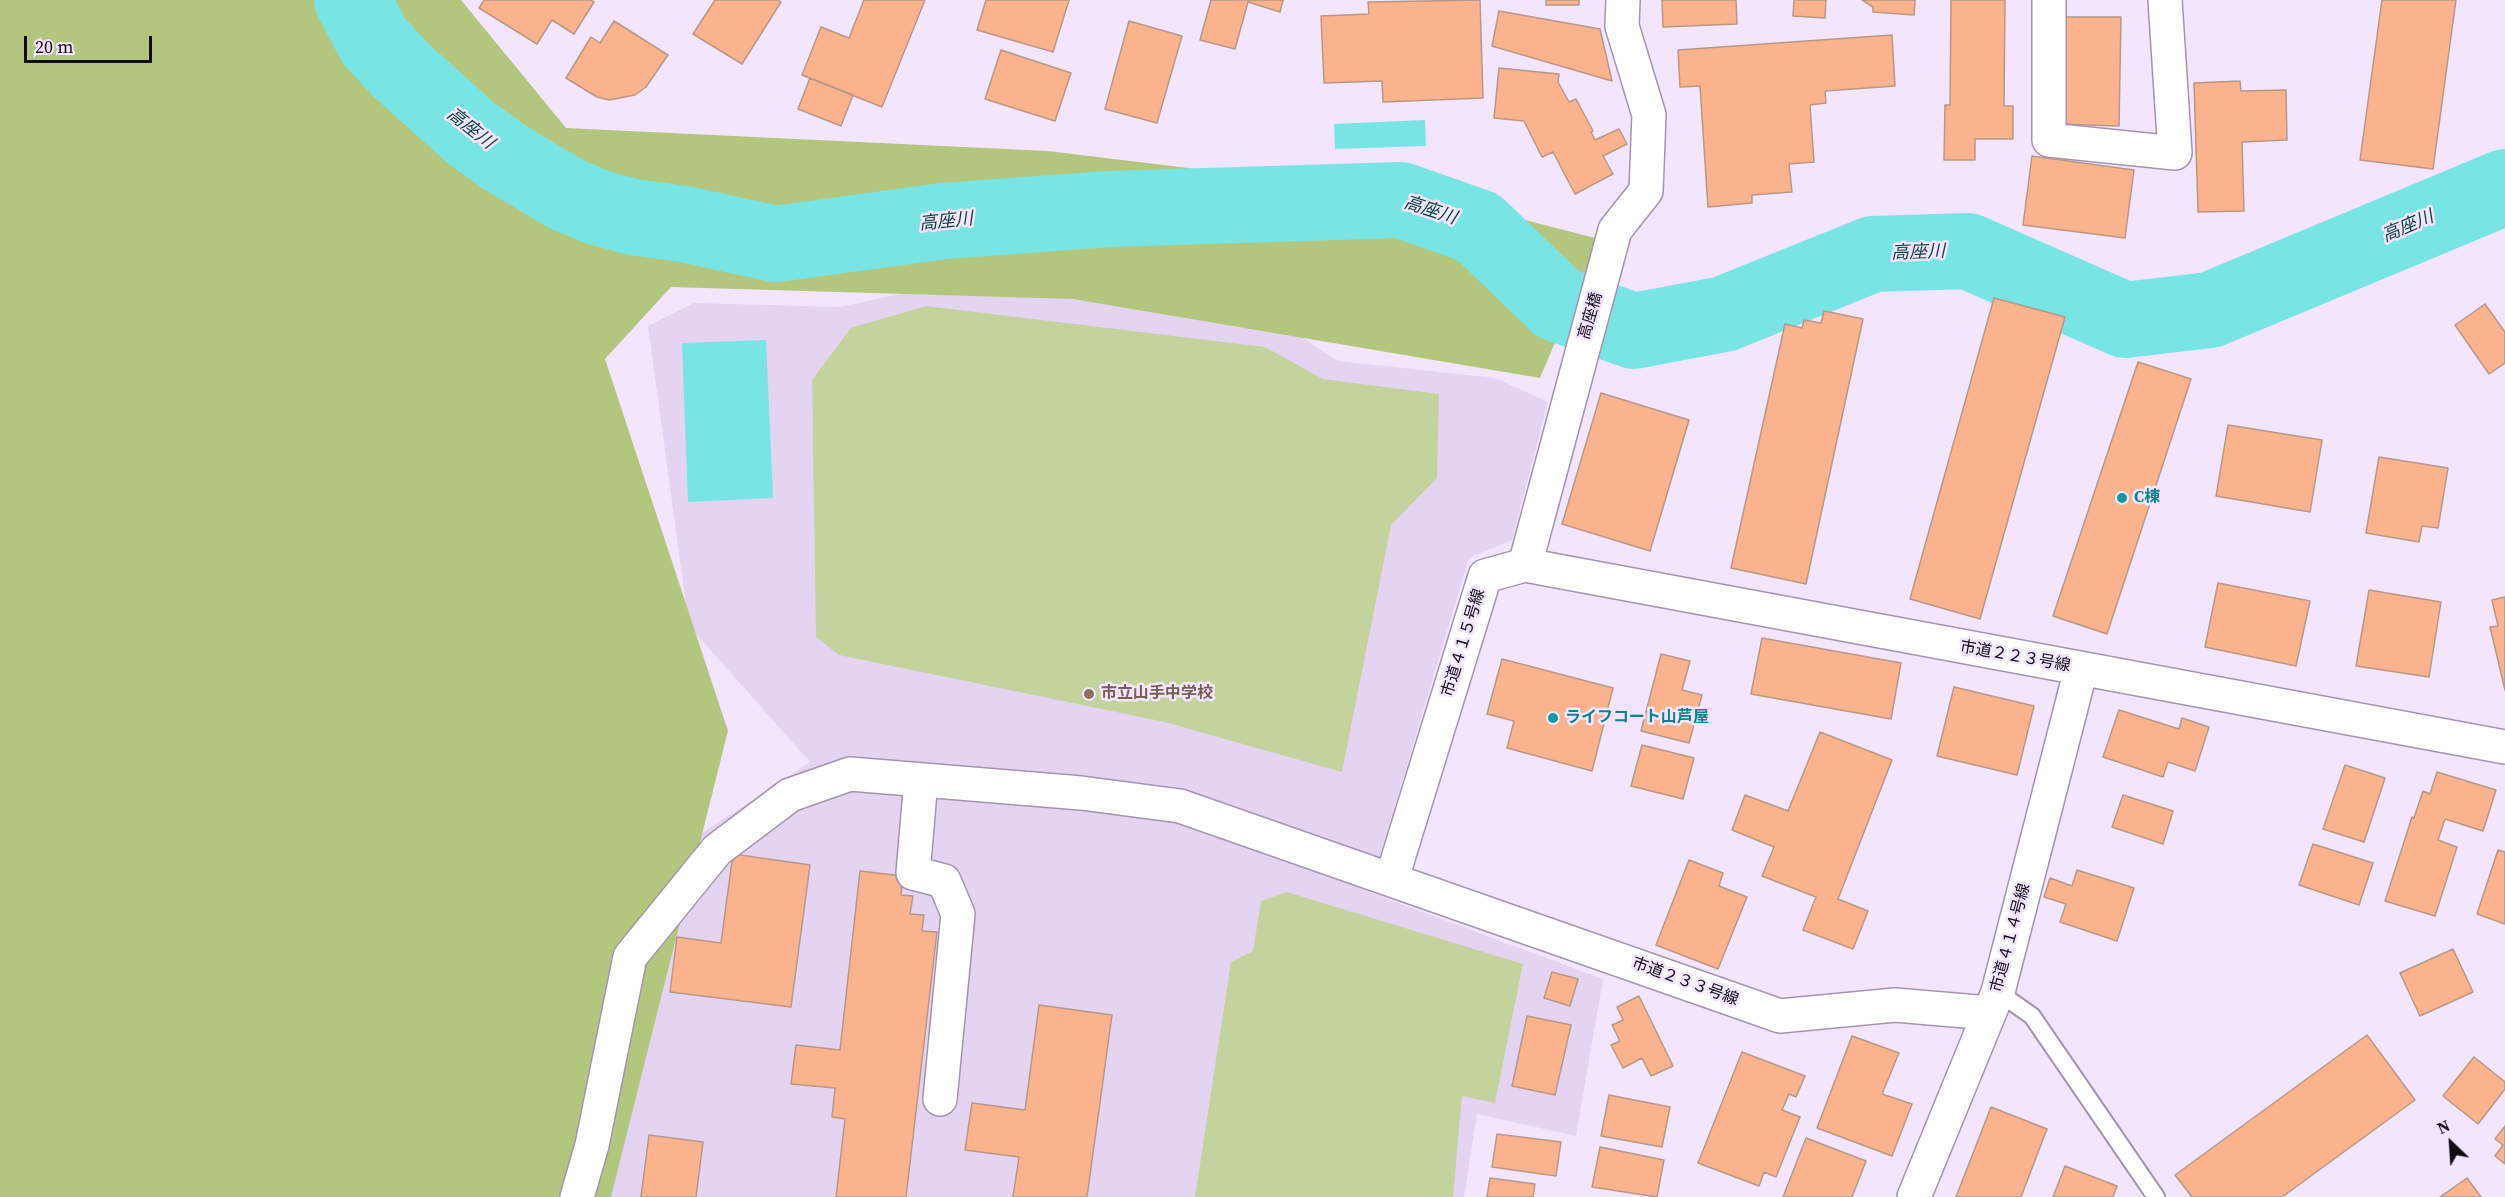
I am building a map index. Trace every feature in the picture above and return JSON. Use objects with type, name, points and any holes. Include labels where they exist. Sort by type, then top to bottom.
[{"type":"street","name":"高座橋","points":[[1525,565],[1615,230],[1646,191],[1649,115],[1622,26],[1623,0]]},
{"type":"street","points":[[2049,0],[2049,140],[2175,153],[2165,0]]},
{"type":"street","name":"市道２２３号線","points":[[1525,565],[2505,747]]},
{"type":"street","name":"市道４１５号線","points":[[1392,878],[1485,576],[1525,565]]},
{"type":"street","name":"市道４１４号線","points":[[1914,1197],[1993,1002],[2081,669]]},
{"type":"street","name":"市道２３３号線","points":[[577,1197],[592,1145],[630,957],[717,850],[790,795],[850,774],[1081,793],[1180,806],[1392,878],[1780,1016],[1895,1005],[1993,1002]]},
{"type":"street","points":[[921,780],[913,873],[944,881],[958,914],[940,1099]]},
{"type":"lane","points":[[1993,1002],[2032,1016],[2156,1197]]},
{"type":"shaded area","points":[[0,0],[461,0],[566,128],[1048,151],[1443,199],[1599,239],[1540,378],[1073,299],[671,287],[605,359],[728,731],[611,1197],[0,1197]]},
{"type":"shaded area","points":[[1425,120],[1426,146],[1335,149],[1334,124]]},
{"type":"shaded area","name":"市立山手中学校","points":[[941,285],[1279,322],[1338,361],[1495,378],[1548,402],[1512,540],[1469,558],[1369,892],[1603,979],[1576,1136],[1477,1114],[1464,1197],[554,1197],[699,835],[810,762],[689,626],[648,326],[694,303],[840,307]]},
{"type":"shaded area","points":[[926,306],[1265,347],[1323,379],[1439,394],[1437,478],[1391,525],[1342,772],[1165,722],[839,655],[816,637],[812,380],[851,328]]},
{"type":"shaded area","points":[[766,340],[773,498],[688,502],[682,343]]},
{"type":"shaded area","points":[[1287,892],[1523,964],[1495,1103],[1462,1096],[1453,1197],[1195,1197],[1231,962],[1253,951],[1261,901]]},
{"type":"building","points":[[484,0],[591,0],[594,2],[574,34],[552,20],[537,44],[479,8]]},
{"type":"building","points":[[715,0],[778,0],[781,2],[742,64],[693,34]]},
{"type":"building","points":[[864,0],[925,0],[882,107],[802,75],[821,27],[849,38]]},
{"type":"building","points":[[986,0],[1069,0],[1053,52],[977,30]]},
{"type":"building","points":[[1211,0],[1283,0],[1280,12],[1248,2],[1235,49],[1200,40]]},
{"type":"building","points":[[1480,0],[1483,98],[1383,102],[1382,81],[1324,83],[1321,16],[1369,14],[1368,2]]},
{"type":"building","points":[[1546,0],[1579,0],[1579,5],[1546,5]]},
{"type":"building","points":[[1662,0],[1736,0],[1737,24],[1663,27]]},
{"type":"building","points":[[1794,0],[1826,0],[1825,18],[1793,16]]},
{"type":"building","points":[[1862,0],[1915,0],[1914,15],[1873,12],[1873,7]]},
{"type":"building","points":[[1951,0],[2005,0],[2004,106],[2013,106],[2013,139],[1975,139],[1975,160],[1944,160],[1945,105],[1950,105]]},
{"type":"building","points":[[2382,0],[2456,0],[2433,169],[2360,160]]},
{"type":"building","points":[[1499,11],[1600,29],[1612,81],[1492,46]]},
{"type":"building","points":[[2061,17],[2121,17],[2119,126],[2058,124]]},
{"type":"building","points":[[614,21],[668,55],[646,87],[635,95],[609,100],[597,97],[566,78],[591,37],[600,43]]},
{"type":"building","points":[[1129,21],[1182,36],[1157,123],[1105,109]]},
{"type":"building","points":[[1892,35],[1895,86],[1825,91],[1826,103],[1810,105],[1814,162],[1789,164],[1792,192],[1752,195],[1752,203],[1708,207],[1700,86],[1680,87],[1678,50]]},
{"type":"building","points":[[1001,50],[1071,73],[1055,121],[985,99]]},
{"type":"building","points":[[1499,68],[1559,74],[1558,82],[1569,102],[1576,99],[1593,131],[1591,132],[1595,140],[1619,129],[1627,144],[1603,156],[1613,174],[1575,194],[1553,152],[1542,157],[1524,121],[1494,118]]},
{"type":"building","points":[[810,78],[853,95],[841,126],[798,109]]},
{"type":"building","points":[[2240,81],[2241,91],[2286,90],[2287,140],[2242,142],[2244,211],[2198,212],[2194,83]]},
{"type":"building","points":[[2032,156],[2134,170],[2125,238],[2023,225]]},
{"type":"building","points":[[1994,298],[2065,317],[1980,619],[1910,599]]},
{"type":"building","points":[[2485,304],[2505,332],[2505,363],[2489,374],[2455,325]]},
{"type":"building","points":[[1824,311],[1863,319],[1806,584],[1731,568],[1785,324],[1802,328],[1804,320],[1821,323]]},
{"type":"building","name":"C棟","points":[[2138,362],[2191,379],[2107,634],[2053,616]]},
{"type":"building","points":[[1601,393],[1689,420],[1650,551],[1562,524]]},
{"type":"building","points":[[2228,425],[2322,440],[2310,512],[2216,496]]},
{"type":"building","points":[[2379,457],[2448,468],[2438,528],[2422,526],[2419,542],[2366,533]]},
{"type":"building","points":[[2218,583],[2310,601],[2296,666],[2205,647]]},
{"type":"building","points":[[2369,590],[2441,602],[2429,677],[2356,666]]},
{"type":"building","points":[[2505,597],[2505,690],[2490,627],[2498,626],[2492,600]]},
{"type":"building","points":[[1762,638],[1901,663],[1891,719],[1751,694]]},
{"type":"building","points":[[1661,654],[1690,661],[1682,690],[1702,695],[1689,743],[1641,731]]},
{"type":"building","name":"ライフコート山芦屋","points":[[1502,659],[1613,688],[1592,771],[1507,748],[1514,721],[1487,714]]},
{"type":"building","points":[[1954,687],[2034,706],[2017,775],[1937,756]]},
{"type":"building","points":[[2119,710],[2179,729],[2182,718],[2209,727],[2195,771],[2168,762],[2163,777],[2103,757]]},
{"type":"building","points":[[1820,732],[1892,760],[1838,899],[1868,911],[1853,949],[1803,930],[1816,897],[1762,876],[1774,847],[1732,830],[1745,795],[1788,811]]},
{"type":"building","points":[[1642,745],[1694,758],[1683,799],[1631,786]]},
{"type":"building","points":[[2345,765],[2385,778],[2364,842],[2323,829]]},
{"type":"building","points":[[2437,772],[2496,790],[2483,831],[2445,819],[2438,840],[2457,847],[2435,916],[2385,901],[2412,817],[2414,818],[2423,791],[2430,794]]},
{"type":"building","points":[[2123,795],[2173,811],[2163,844],[2112,827]]},
{"type":"building","points":[[2313,844],[2373,863],[2359,905],[2299,885]]},
{"type":"building","points":[[2498,850],[2505,852],[2505,924],[2477,914]]},
{"type":"building","points":[[733,854],[810,865],[791,1007],[670,992],[677,937],[721,943]]},
{"type":"building","points":[[1689,860],[1723,873],[1719,886],[1747,897],[1718,969],[1656,945]]},
{"type":"building","points":[[2077,870],[2134,888],[2117,941],[2060,922],[2066,904],[2044,897],[2050,878],[2072,886]]},
{"type":"building","points":[[860,871],[903,876],[901,895],[913,896],[910,914],[924,915],[922,931],[937,932],[906,1197],[836,1197],[845,1119],[832,1117],[835,1088],[791,1084],[796,1045],[840,1050]]},
{"type":"building","points":[[2453,949],[2473,992],[2420,1016],[2400,973]]},
{"type":"building","points":[[1552,972],[1578,979],[1570,1006],[1544,998]]},
{"type":"building","points":[[1639,996],[1673,1066],[1651,1076],[1642,1058],[1623,1068],[1611,1045],[1620,1041],[1612,1025],[1623,1020],[1617,1007]]},
{"type":"building","points":[[1039,1005],[1112,1015],[1087,1197],[1013,1197],[1019,1157],[965,1150],[972,1103],[1025,1110]]},
{"type":"building","points":[[1527,1016],[1571,1025],[1555,1095],[1512,1086]]},
{"type":"building","points":[[2367,1035],[2415,1100],[2282,1197],[2192,1197],[2175,1175]]},
{"type":"building","points":[[1852,1036],[1899,1053],[1882,1094],[1912,1104],[1892,1156],[1817,1128]]},
{"type":"building","points":[[1742,1052],[1805,1076],[1796,1097],[1789,1094],[1782,1110],[1800,1117],[1776,1177],[1764,1172],[1759,1186],[1698,1163]]},
{"type":"building","points":[[2474,1057],[2505,1082],[2505,1089],[2478,1124],[2443,1096]]},
{"type":"building","points":[[1609,1095],[1670,1107],[1662,1147],[1601,1136]]},
{"type":"building","points":[[1991,1107],[2047,1129],[2021,1197],[1956,1197]]},
{"type":"building","points":[[2505,1126],[2505,1164],[2495,1156],[2503,1145],[2495,1139]]},
{"type":"building","points":[[1497,1134],[1561,1142],[1556,1176],[1492,1167]]},
{"type":"building","points":[[649,1135],[703,1142],[696,1197],[641,1197]]},
{"type":"building","points":[[1806,1138],[1866,1161],[1852,1197],[1783,1197]]},
{"type":"building","points":[[1600,1147],[1664,1160],[1657,1197],[1592,1187]]},
{"type":"building","points":[[2065,1166],[2117,1186],[2113,1197],[2053,1197]]},
{"type":"building","points":[[1490,1178],[1535,1184],[1533,1197],[1487,1197]]},
{"type":"building","points":[[2467,1178],[2481,1197],[2440,1197]]},
{"type":"waterway","name":"高座川","points":[[352,0],[374,41],[401,70],[471,133],[506,158],[566,194],[597,207],[633,217],[684,224],[776,244],[944,221],[1109,209],[1401,200],[1478,227],[1558,304],[1634,331],[1724,314],[1873,254],[1968,251],[2125,320],[2210,310],[2505,187]]},
{"type":"place","name":"C棟","points":[[2122,498]]},
{"type":"place","name":"市立山手中学校","points":[[1089,694]]},
{"type":"place","name":"ライフコート山芦屋","points":[[1553,718]]}]
